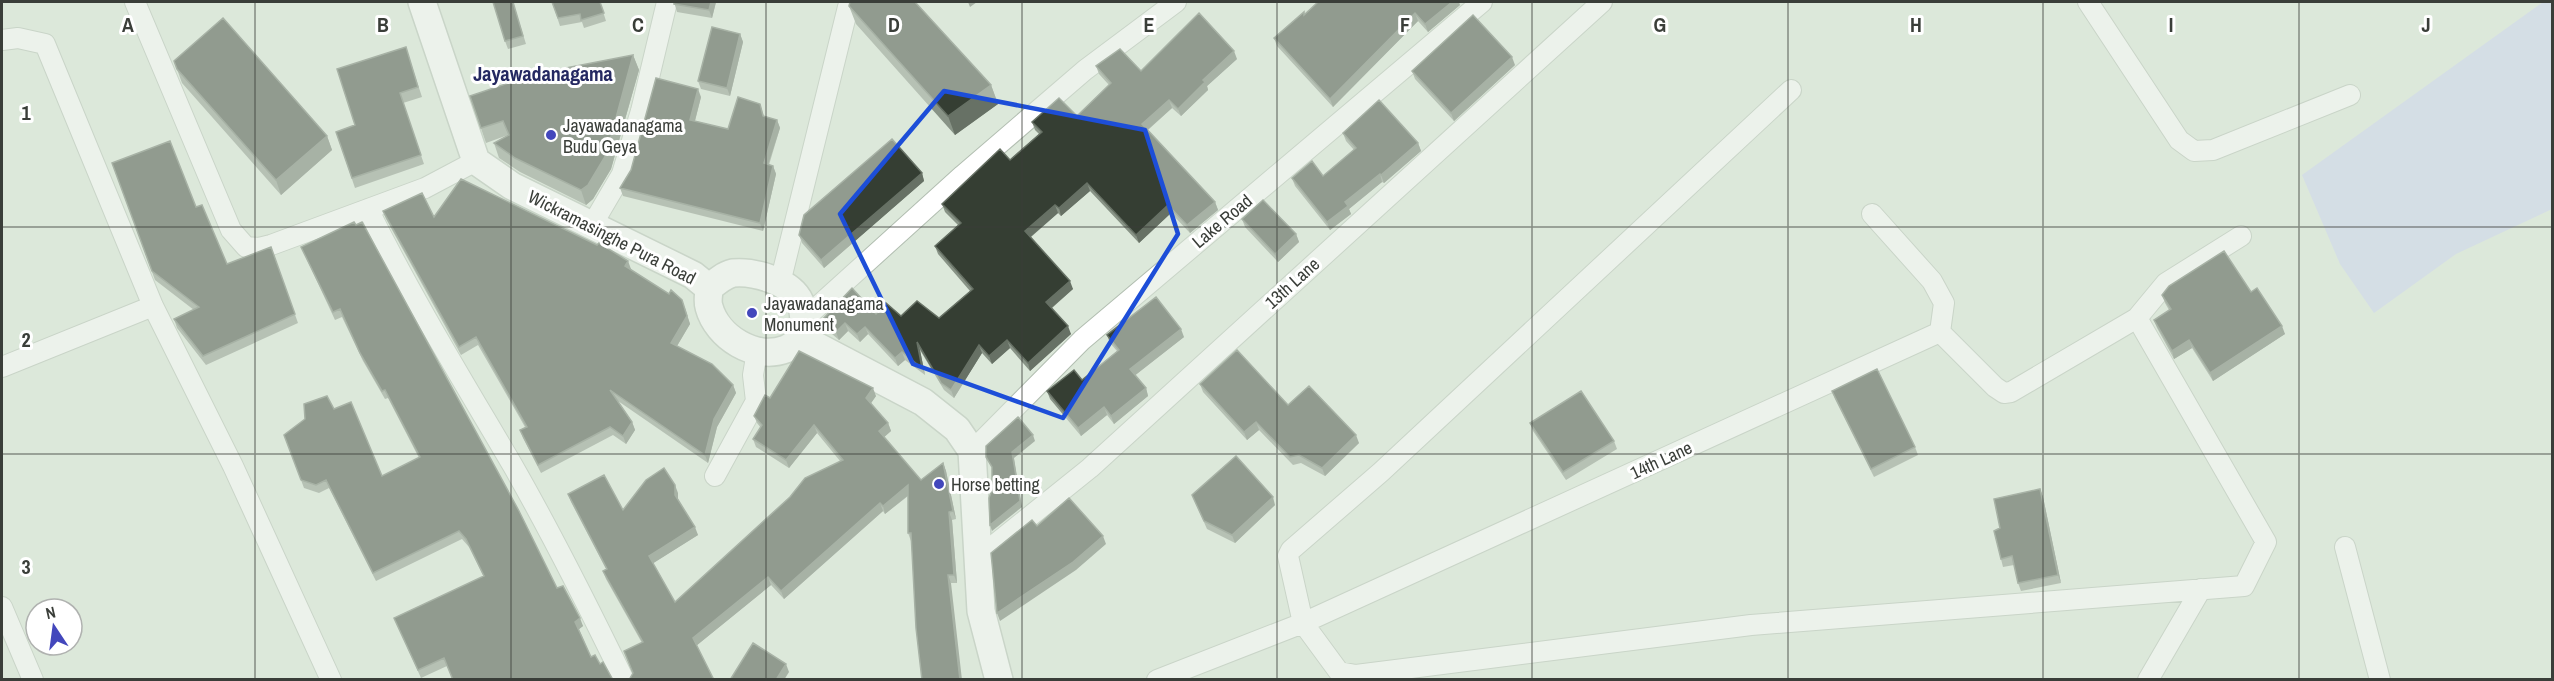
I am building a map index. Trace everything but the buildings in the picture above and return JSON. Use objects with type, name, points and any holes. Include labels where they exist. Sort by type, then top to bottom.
[{"type":"street","points":[[135,2],[231,230],[246,247],[259,248],[425,188],[476,161],[422,2]]},
{"type":"street","points":[[592,225],[622,174],[641,111],[667,2]]},
{"type":"street","points":[[780,283],[852,2]]},
{"type":"street","points":[[715,476],[756,401],[753,375],[757,351],[785,349],[803,328],[963,175],[1085,70],[1176,2]]},
{"type":"street","name":"Lake Road","points":[[972,451],[1082,340],[1482,2]]},
{"type":"street","name":"13th Lane","points":[[978,558],[1089,468],[1602,2]]},
{"type":"street","points":[[2088,2],[2179,140],[2194,151],[2213,150],[2350,95]]},
{"type":"street","points":[[2,40],[18,38],[45,44],[153,306],[233,466],[331,680]]},
{"type":"street","points":[[1791,90],[1381,472],[1291,550],[1288,556],[1303,623],[1340,672],[1356,675],[1751,625],[2244,586],[2266,542],[2138,318]]},
{"type":"street","name":"Wickramasinghe Pura Road","points":[[476,161],[505,182],[693,275],[709,288],[708,305],[727,336],[743,347],[757,351]]},
{"type":"street","points":[[368,209],[406,286],[513,467],[584,598],[624,680]]},
{"type":"street","points":[[1872,214],[1932,281],[1944,303],[1940,332],[1995,387],[2004,393],[2011,392],[2138,318],[2166,283],[2241,236]]},
{"type":"street","points":[[709,288],[732,273],[757,275],[780,283],[799,299],[803,328]]},
{"type":"street","points":[[2,367],[153,306]]},
{"type":"street","points":[[803,328],[923,402],[957,429],[972,451],[984,630],[999,680]]},
{"type":"street","name":"14th Lane","points":[[1157,680],[1303,623],[1940,332]]},
{"type":"street","points":[[2345,547],[2379,680]]},
{"type":"street","points":[[2148,680],[2200,589]]},
{"type":"street","points":[[2,607],[33,680]]},
{"type":"highlighted area","points":[[944,91],[1145,130],[1178,234],[1063,418],[913,364],[840,214]]},
{"type":"shaded area","points":[[2543,2],[2552,2],[2552,209],[2456,254],[2374,313],[2340,264],[2302,175]]},
{"type":"place","name":"Jayawadanagama Budu Geya","points":[[551,135]]},
{"type":"place","name":"Jayawadanagama Monument","points":[[752,313]]},
{"type":"place","name":"Horse betting","points":[[939,484]]},
{"type":"district","name":"Jayawadanagama","points":[[543,73]]}]
